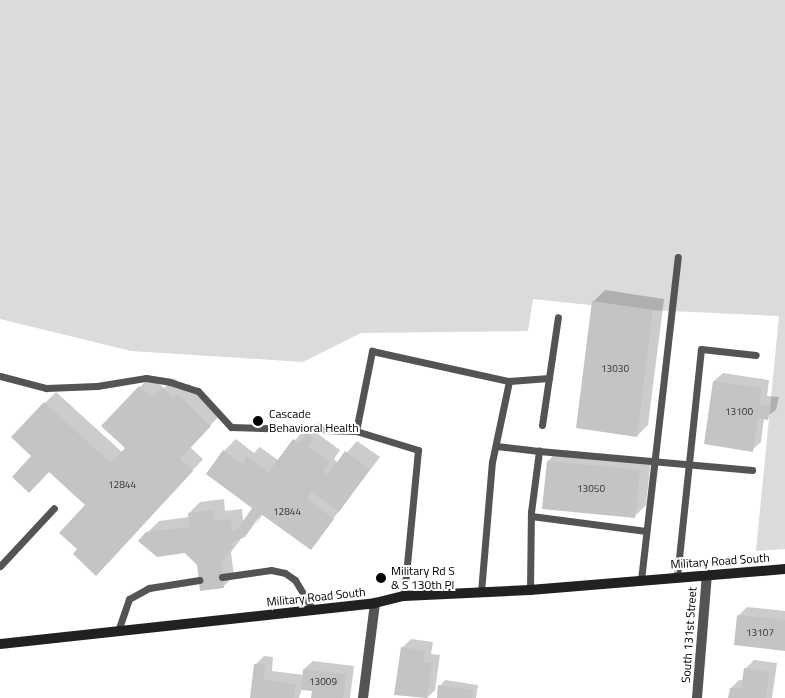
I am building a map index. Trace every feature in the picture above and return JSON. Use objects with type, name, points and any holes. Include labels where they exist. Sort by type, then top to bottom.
[{"type":"street","name":"Military Road South","points":[[0,644],[375,603],[404,596],[530,590],[706,574],[785,569]]},
{"type":"street","name":"South 131st Street","points":[[697,698],[706,574]]},
{"type":"street","points":[[363,698],[375,603]]},
{"type":"lane","points":[[641,580],[653,462],[678,257]]},
{"type":"lane","points":[[542,425],[558,317]]},
{"type":"lane","points":[[677,577],[701,349],[756,355]]},
{"type":"lane","points":[[356,431],[372,351],[509,381],[549,378]]},
{"type":"lane","points":[[0,376],[46,388],[97,386],[146,378],[170,382],[198,391],[230,428],[356,431],[418,450],[404,596]]},
{"type":"lane","points":[[481,592],[496,446],[509,381]]},
{"type":"lane","points":[[496,446],[752,470]]},
{"type":"lane","points":[[530,590],[531,516],[539,451]]},
{"type":"lane","points":[[0,566],[54,508]]},
{"type":"lane","points":[[531,516],[646,530]]},
{"type":"lane","points":[[222,577],[271,570],[285,573],[295,580],[313,610]]},
{"type":"lane","points":[[118,631],[129,599],[149,588],[198,580]]},
{"type":"shaded area","points":[[0,0],[785,0],[785,549],[756,551],[779,316],[627,309],[533,299],[528,331],[361,333],[303,362],[131,351],[0,319]]},
{"type":"building","points":[[592,301],[653,310],[637,437],[576,428]]},
{"type":"building","points":[[713,381],[761,388],[759,404],[771,406],[768,420],[758,418],[753,452],[704,444]]},
{"type":"building","points":[[139,386],[152,398],[162,388],[173,398],[177,394],[211,426],[180,459],[193,471],[96,576],[73,554],[77,549],[59,533],[85,505],[49,472],[29,493],[12,477],[31,456],[11,437],[44,402],[111,463],[125,448],[101,426]]},
{"type":"building","points":[[306,433],[313,439],[308,446],[330,462],[323,471],[328,475],[345,451],[370,469],[339,512],[312,492],[307,499],[334,519],[311,550],[261,514],[245,537],[232,542],[232,547],[221,564],[224,588],[200,591],[197,565],[185,553],[157,557],[138,541],[146,532],[189,527],[188,513],[213,510],[214,521],[231,519],[232,530],[237,530],[252,508],[206,474],[223,450],[243,464],[247,457],[268,473],[293,439],[299,443]]},
{"type":"building","points":[[547,461],[640,470],[635,518],[542,509]]},
{"type":"building","points":[[737,615],[785,620],[785,651],[734,645]]},
{"type":"building","points":[[401,647],[425,651],[423,662],[432,663],[427,698],[394,695]]},
{"type":"building","points":[[254,664],[265,665],[264,680],[296,684],[294,698],[250,698]]},
{"type":"building","points":[[744,668],[769,672],[766,698],[728,698],[730,688],[741,689]]},
{"type":"building","points":[[303,669],[346,674],[343,698],[311,698],[312,691],[301,690]]},
{"type":"building","points":[[438,685],[473,690],[472,698],[437,698]]},
{"type":"place","name":"Cascade Behavioral Health","points":[[258,421]]},
{"type":"place","name":"Military Rd S & S 130th Pl","points":[[381,578]]}]
